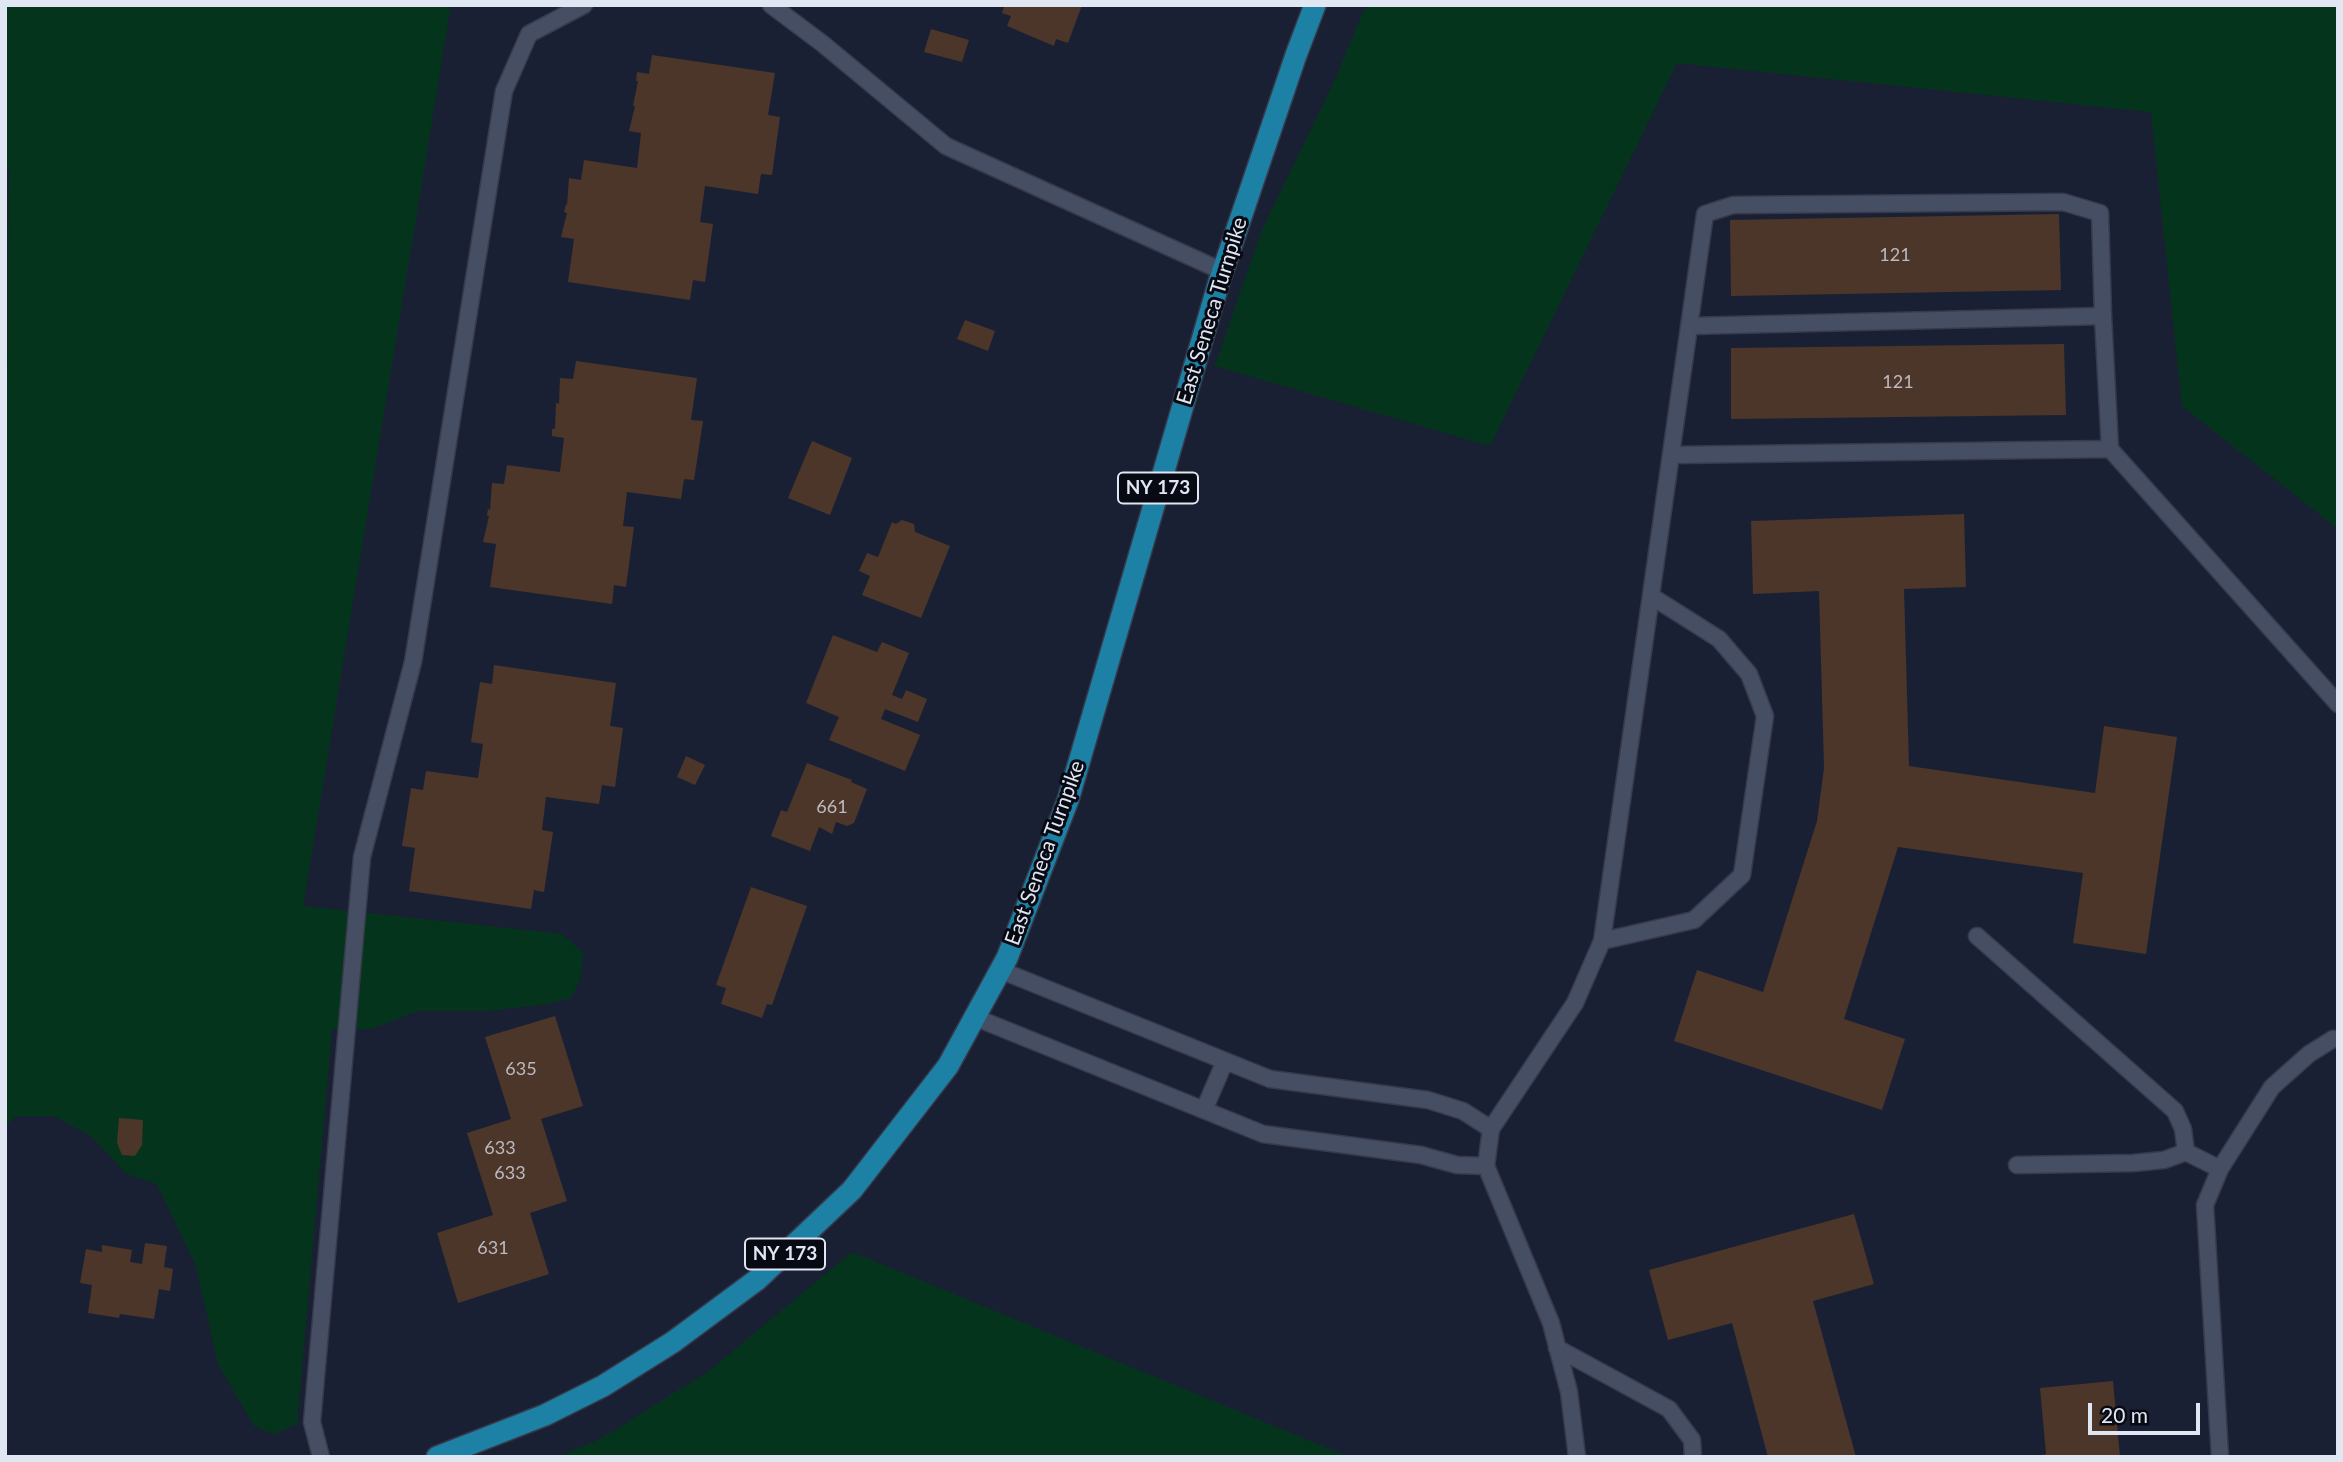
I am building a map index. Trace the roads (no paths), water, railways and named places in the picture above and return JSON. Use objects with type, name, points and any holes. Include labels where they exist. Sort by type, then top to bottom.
[{"type":"main road","name":"East Seneca Turnpike","points":[[437,1457],[545,1415],[603,1386],[673,1342],[758,1279],[852,1190],[948,1066],[1007,958],[1068,800],[1222,271],[1315,5]]},
{"type":"lane","points":[[321,1457],[312,1422],[362,857],[413,662],[504,91],[528,34],[584,5]]},
{"type":"lane","points":[[771,5],[824,44],[946,146],[1222,271]]},
{"type":"lane","points":[[1577,1457],[1569,1392],[1551,1323],[1486,1166],[1491,1129],[1575,1003],[1602,941],[1705,214],[1733,205],[2063,202],[2099,213],[2110,449],[2338,704]]},
{"type":"lane","points":[[1689,326],[2103,316]]},
{"type":"lane","points":[[1671,455],[2110,449]]},
{"type":"lane","points":[[1602,941],[1694,920],[1742,875],[1765,716],[1749,674],[1720,639],[1651,596]]},
{"type":"lane","points":[[1978,936],[2175,1111],[2183,1129],[2186,1152]]},
{"type":"lane","points":[[1000,971],[1270,1079],[1428,1100],[1463,1111],[1491,1129]]},
{"type":"lane","points":[[974,1017],[1263,1134],[1421,1155],[1457,1165],[1486,1166]]},
{"type":"lane","points":[[2220,1457],[2205,1205],[2220,1168],[2272,1087],[2309,1054],[2333,1039],[2338,1039]]},
{"type":"lane","points":[[1204,1110],[1225,1061]]},
{"type":"lane","points":[[2017,1165],[2133,1163],[2164,1160],[2186,1152],[2220,1168]]},
{"type":"lane","points":[[1557,1348],[1669,1409],[1692,1440],[1693,1457]]}]
